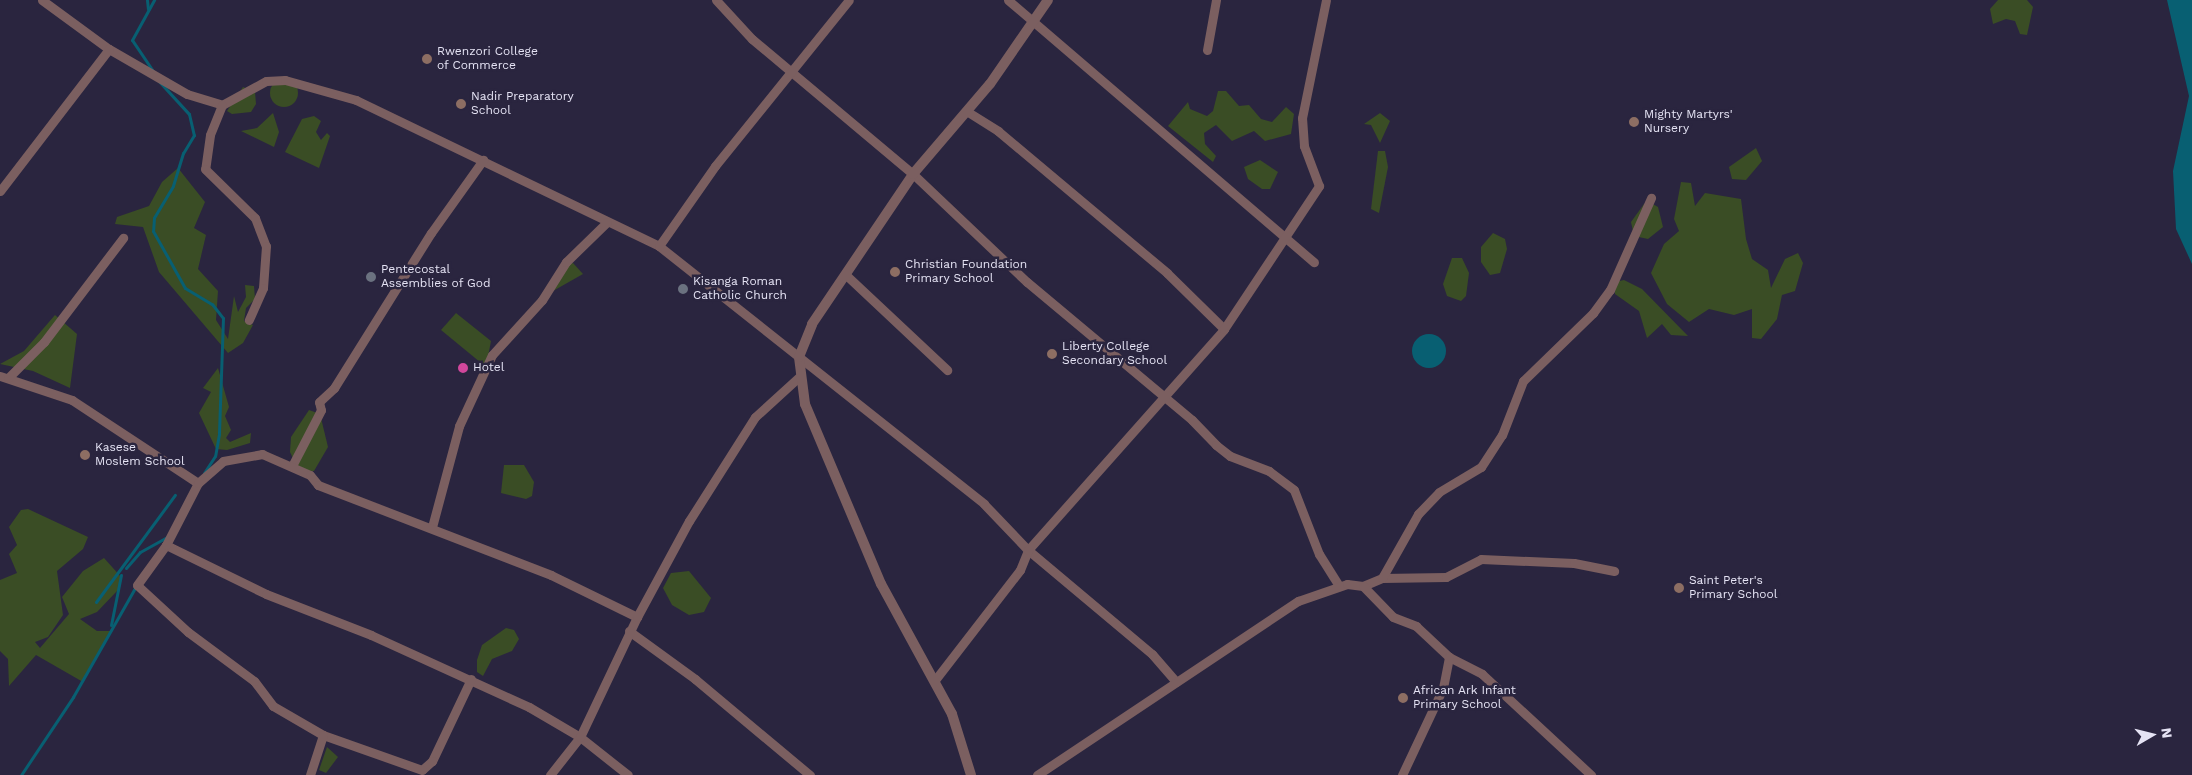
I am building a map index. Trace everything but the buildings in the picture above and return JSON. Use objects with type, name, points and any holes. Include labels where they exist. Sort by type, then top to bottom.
[{"type":"street","points":[[42,0],[109,49],[187,94],[222,104]]},
{"type":"street","points":[[716,0],[791,73],[913,174],[1034,288],[1230,456],[1269,471],[1294,490],[1319,554],[1339,586]]},
{"type":"street","points":[[659,246],[715,166],[849,0]]},
{"type":"street","points":[[1008,0],[1314,262]]},
{"type":"street","points":[[970,775],[952,714],[859,536],[805,404],[799,377],[799,357],[812,324],[913,174],[968,112],[1048,0]]},
{"type":"street","points":[[1207,50],[1216,0]]},
{"type":"street","points":[[935,680],[1020,570],[1028,550],[1161,396],[1224,329],[1283,237],[1319,186],[1304,146],[1302,118],[1326,0]]},
{"type":"street","points":[[0,191],[109,49]]},
{"type":"street","points":[[249,320],[263,288],[266,246],[255,218],[205,170],[210,135],[222,104],[266,81],[285,80],[373,106],[606,222],[659,246],[984,504],[1028,550],[1152,654],[1176,682]]},
{"type":"street","points":[[968,112],[998,131],[1167,273],[1224,329]]},
{"type":"street","points":[[292,466],[321,410],[319,402],[340,380],[431,233],[483,160]]},
{"type":"street","points":[[1382,578],[1418,514],[1439,492],[1481,467],[1502,435],[1523,381],[1593,313],[1610,290],[1651,198]]},
{"type":"street","points":[[432,527],[459,426],[492,355],[542,300],[566,262],[606,222]]},
{"type":"street","points":[[4,377],[44,342],[123,238]]},
{"type":"street","points":[[846,276],[947,370]]},
{"type":"street","points":[[4,377],[72,400],[198,483]]},
{"type":"street","points":[[550,775],[580,737],[637,617],[689,522],[756,417],[799,377]]},
{"type":"street","points":[[471,679],[425,769],[323,735],[273,706],[254,681],[188,632],[136,585],[166,545],[198,483],[223,461],[247,455],[262,454],[292,466],[318,485],[432,527],[637,617]]},
{"type":"street","points":[[166,545],[266,594],[471,679],[580,737],[628,775]]},
{"type":"street","points":[[1037,775],[1298,601],[1339,586],[1363,586],[1382,578],[1446,577],[1481,559],[1574,563],[1614,571]]},
{"type":"street","points":[[1363,586],[1393,617],[1416,626],[1448,657],[1482,674],[1592,775]]},
{"type":"street","points":[[630,631],[695,679],[810,775]]},
{"type":"street","points":[[1402,775],[1442,688],[1448,657]]},
{"type":"street","points":[[310,775],[323,735]]},
{"type":"green space","points":[[1998,0],[2027,0],[2033,7],[2027,35],[2020,34],[2015,21],[2006,19],[1993,24],[1990,9]]},
{"type":"green space","points":[[284,79],[294,83],[298,93],[294,103],[284,107],[274,103],[270,93],[274,83]]},
{"type":"green space","points":[[243,87],[255,92],[256,104],[251,112],[232,114],[227,111]]},
{"type":"green space","points":[[1218,91],[1226,91],[1239,106],[1249,105],[1261,119],[1272,122],[1286,107],[1294,114],[1291,134],[1265,141],[1254,131],[1232,141],[1216,125],[1204,133],[1205,144],[1216,156],[1213,162],[1168,126],[1188,102],[1190,109],[1207,116],[1213,111]]},
{"type":"green space","points":[[273,113],[279,132],[274,147],[241,131],[257,128]]},
{"type":"green space","points":[[1380,113],[1390,121],[1380,143],[1371,125],[1364,124]]},
{"type":"green space","points":[[314,116],[321,121],[316,132],[321,140],[327,133],[330,136],[319,168],[285,152],[302,119]]},
{"type":"green space","points":[[1756,148],[1762,161],[1746,180],[1732,179],[1729,167]]},
{"type":"green space","points":[[1378,151],[1385,151],[1388,167],[1379,213],[1371,209]]},
{"type":"green space","points":[[1260,160],[1278,172],[1270,189],[1262,189],[1248,179],[1244,167]]},
{"type":"green space","points":[[178,168],[205,202],[194,228],[206,235],[198,269],[218,291],[216,320],[228,339],[234,296],[238,312],[246,297],[245,285],[254,286],[255,299],[246,308],[244,321],[253,325],[243,343],[228,353],[159,272],[143,227],[115,224],[117,217],[149,206],[162,182]]},
{"type":"green space","points":[[1681,182],[1691,183],[1695,206],[1705,193],[1741,199],[1746,239],[1752,259],[1768,270],[1771,288],[1785,259],[1798,253],[1803,263],[1795,291],[1782,295],[1777,319],[1761,339],[1752,338],[1752,309],[1734,315],[1709,309],[1689,322],[1667,304],[1651,273],[1664,244],[1679,231],[1674,219]]},
{"type":"green space","points":[[1651,203],[1658,207],[1663,227],[1648,239],[1634,236],[1631,222],[1644,204]]},
{"type":"green space","points":[[1493,233],[1505,239],[1507,249],[1500,273],[1490,275],[1481,262],[1481,247]]},
{"type":"green space","points":[[1452,258],[1462,258],[1469,273],[1466,296],[1461,301],[1447,296],[1443,284]]},
{"type":"green space","points":[[573,263],[583,274],[553,291],[552,281],[565,265]]},
{"type":"green space","points":[[1624,280],[1642,289],[1688,336],[1671,335],[1662,324],[1647,338],[1639,311],[1615,294],[1615,282]]},
{"type":"green space","points":[[456,313],[491,341],[486,367],[441,330]]},
{"type":"green space","points":[[55,315],[77,334],[70,388],[33,371],[0,364],[24,351]]},
{"type":"green space","points":[[218,368],[229,407],[225,416],[231,430],[226,438],[230,442],[251,433],[250,443],[227,450],[216,449],[199,413],[211,392],[203,388]]},
{"type":"green space","points":[[309,410],[320,414],[328,447],[314,471],[300,473],[290,452],[291,437]]},
{"type":"green space","points":[[504,465],[524,465],[534,482],[532,496],[526,499],[501,493]]},
{"type":"green space","points":[[28,509],[88,537],[83,549],[57,571],[63,615],[48,637],[35,642],[40,648],[69,614],[62,597],[83,571],[104,558],[122,578],[118,590],[97,612],[80,619],[97,631],[111,631],[83,682],[36,655],[9,686],[8,659],[0,651],[0,580],[17,573],[9,554],[17,545],[9,527],[21,510]]},
{"type":"green space","points":[[689,571],[711,598],[704,612],[689,615],[672,605],[663,588],[671,573]]},
{"type":"green space","points":[[506,628],[514,630],[519,639],[512,651],[492,659],[483,676],[477,672],[477,660],[482,645]]},
{"type":"green space","points":[[327,747],[338,757],[326,773],[319,770]]},
{"type":"water","points":[[2167,0],[2192,0],[2192,264],[2176,229],[2173,171],[2189,96]]},
{"type":"water","points":[[1429,334],[1441,339],[1446,351],[1441,363],[1429,368],[1417,363],[1412,351],[1417,339]]},
{"type":"waterway","points":[[147,0],[148,9]]},
{"type":"waterway","points":[[153,71],[132,40],[154,0]]},
{"type":"waterway","points":[[156,78],[189,114],[194,135],[183,153],[173,186],[154,218],[153,231],[185,288],[212,304],[223,318],[219,434],[215,456],[204,473]]},
{"type":"waterway","points":[[96,602],[175,495]]},
{"type":"waterway","points":[[126,568],[140,552],[167,537]]},
{"type":"waterway","points":[[111,625],[121,575]]},
{"type":"waterway","points":[[21,775],[73,697],[136,586]]},
{"type":"place","name":"Rwenzori College of Commerce","points":[[427,59]]},
{"type":"place","name":"Nadir Preparatory School","points":[[461,104]]},
{"type":"place","name":"Mighty Martyrs' Nursery","points":[[1634,122]]},
{"type":"place","name":"Christian Foundation Primary School","points":[[895,272]]},
{"type":"place","name":"Pentecostal Assemblies of God","points":[[371,277]]},
{"type":"place","name":"Kisanga Roman Catholic Church","points":[[683,289]]},
{"type":"place","name":"Liberty College Secondary School","points":[[1052,354]]},
{"type":"place","name":"Hotel","points":[[463,368]]},
{"type":"place","name":"Kasese Moslem School","points":[[85,455]]},
{"type":"place","name":"Saint Peter's Primary School","points":[[1679,588]]},
{"type":"place","name":"African Ark Infant Primary School","points":[[1403,698]]}]
